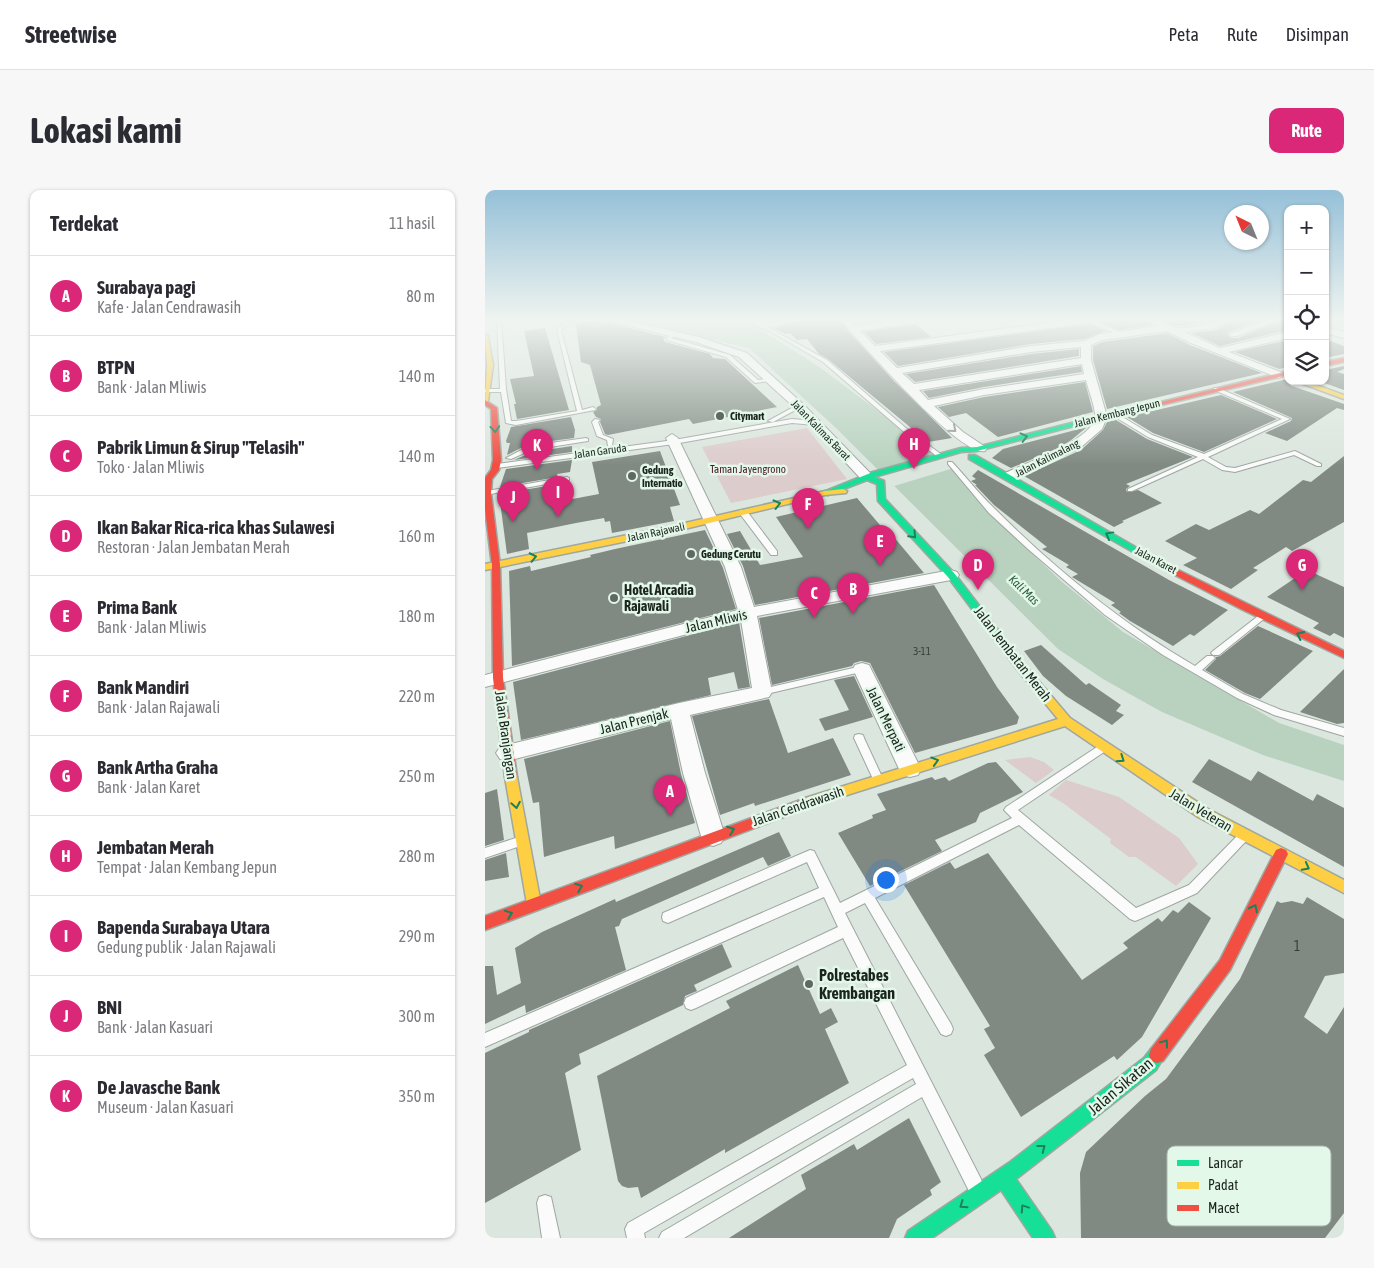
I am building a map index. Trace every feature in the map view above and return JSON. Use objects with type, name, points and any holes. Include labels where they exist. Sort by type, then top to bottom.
[{"type":"street","points":[[486,485],[497,463],[493,408],[486,398],[487,368]]},
{"type":"street","name":"Jalan Kalimas Barat","points":[[759,368],[815,423],[877,479]]},
{"type":"street","points":[[891,368],[925,404],[977,451]]},
{"type":"street","points":[[895,372],[920,368]]},
{"type":"street","points":[[911,388],[1037,368]]},
{"type":"street","points":[[1087,368],[1089,376],[1107,416]]},
{"type":"street","points":[[1265,368],[1284,375]]},
{"type":"street","name":"Jalan Kembang Jepun","points":[[877,479],[944,460],[961,450],[977,451],[1216,389],[1284,375]]},
{"type":"street","points":[[925,404],[984,392],[1089,376]]},
{"type":"street","points":[[1310,385],[1344,397]]},
{"type":"street","name":"Jalan Kalimalang","points":[[1010,476],[1076,445],[1107,416]]},
{"type":"street","points":[[673,440],[733,567],[748,613],[761,692]]},
{"type":"street","name":"Jalan Karet","points":[[977,451],[1010,476],[1082,520],[1262,616],[1344,655]]},
{"type":"street","points":[[877,479],[881,499]]},
{"type":"street","name":"Jalan Rajawali","points":[[490,566],[712,520],[877,479]]},
{"type":"street","name":"Jalan Branjangan","points":[[486,485],[491,604],[498,641],[491,680],[507,753],[534,904]]},
{"type":"street","name":"Jalan Rajawali","points":[[825,492],[863,493],[881,499]]},
{"type":"street","name":"Jalan Jembatan Merah","points":[[881,499],[951,575],[1033,683],[1066,721]]},
{"type":"street","name":"Jalan Mliwis","points":[[491,680],[688,627],[748,613],[951,575]]},
{"type":"street","name":"Jalan Merpati","points":[[862,669],[909,769]]},
{"type":"street","name":"Jalan Prenjak","points":[[507,753],[679,710],[761,692]]},
{"type":"street","points":[[679,710],[693,773],[713,836]]},
{"type":"street","name":"Jalan Veteran","points":[[1066,721],[1203,813],[1344,887]]},
{"type":"street","name":"Jalan Cendrawasih","points":[[485,923],[713,836],[878,779],[1066,721]]},
{"type":"street","name":"Jalan Sikatan","points":[[915,1238],[1003,1178],[1150,1064],[1225,965],[1281,854]]},
{"type":"street","points":[[1003,1178],[1045,1238]]},
{"type":"lane","points":[[502,368],[508,422],[516,423],[593,409]]},
{"type":"lane","points":[[569,368],[580,412]]},
{"type":"lane","points":[[833,368],[905,430],[944,460],[1031,547],[1108,613],[1159,648],[1240,696],[1278,713],[1344,732]]},
{"type":"lane","points":[[1130,490],[1287,418],[1216,389]]},
{"type":"lane","points":[[486,398],[503,390]]},
{"type":"lane","name":"Jalan Garuda","points":[[497,463],[509,458],[610,445],[673,440],[769,421],[799,406]]},
{"type":"lane","points":[[1107,416],[1150,436],[1202,456],[1224,470],[1230,471],[1295,453],[1319,465]]},
{"type":"lane","points":[[597,420],[595,422],[600,436],[610,439],[610,445]]},
{"type":"lane","name":"Jalan Garuda","points":[[497,463],[673,440],[792,420],[815,423]]},
{"type":"lane","points":[[509,458],[529,448],[586,440]]},
{"type":"lane","points":[[486,485],[567,479]]},
{"type":"lane","points":[[743,512],[774,553]]},
{"type":"lane","points":[[1198,668],[1262,616]]},
{"type":"lane","points":[[485,644],[498,641]]},
{"type":"lane","points":[[761,692],[862,669]]},
{"type":"lane","points":[[859,738],[878,779]]},
{"type":"lane","points":[[1103,747],[1010,810],[1135,915],[1193,889],[1244,836]]},
{"type":"lane","points":[[837,910],[1020,819]]},
{"type":"lane","points":[[485,853],[522,840]]},
{"type":"lane","points":[[669,917],[810,855],[980,1194]]},
{"type":"lane","points":[[485,1040],[827,890]]},
{"type":"lane","points":[[867,896],[946,1029]]},
{"type":"lane","points":[[691,1003],[846,930]]},
{"type":"lane","points":[[636,1238],[634,1229],[916,1068]]},
{"type":"lane","points":[[668,1238],[925,1087]]},
{"type":"lane","points":[[545,1202],[551,1238]]},
{"type":"green space","name":"Taman Jayengrono","points":[[807,428],[847,479],[731,503],[702,447]]},
{"type":"green space","points":[[1030,757],[1044,762],[1054,770],[1036,783],[1005,760]]},
{"type":"green space","points":[[1066,780],[1119,797],[1179,838],[1198,864],[1176,886],[1136,857],[1129,857],[1110,843],[1111,839],[1063,803],[1049,795]]},
{"type":"water","name":"Kali Mas","points":[[771,368],[821,368],[933,452],[963,478],[981,505],[1061,581],[1123,632],[1279,723],[1344,745],[1344,781],[1263,755],[1162,712],[1103,679],[1058,649],[836,428]]},
{"type":"pier","points":[[935,454],[954,468],[891,487],[873,471]]},
{"type":"building","points":[[532,368],[557,368],[569,410],[517,419],[514,404],[516,404],[510,379],[534,376]]},
{"type":"building","points":[[591,368],[735,368],[777,407],[693,424],[689,419],[608,435],[605,434],[600,422],[601,419],[596,417],[593,412],[601,405]]},
{"type":"building","points":[[839,368],[882,368],[952,438],[928,442]]},
{"type":"building","points":[[944,368],[1004,368],[915,382],[906,374]]},
{"type":"building","points":[[1069,368],[1081,368],[1082,372],[984,387],[929,398],[923,391]]},
{"type":"building","points":[[1095,368],[1249,368],[1262,373],[1107,409]]},
{"type":"building","points":[[1344,368],[1337,372],[1344,374],[1344,390],[1329,385],[1329,369]]},
{"type":"building","points":[[1284,380],[1284,385],[1291,385],[1344,404],[1344,410],[1337,408],[1287,441],[1265,433],[1291,421],[1292,418],[1233,392]]},
{"type":"building","points":[[1085,382],[1093,412],[998,437],[966,413],[949,417],[938,407],[984,397]]},
{"type":"building","points":[[1221,395],[1277,419],[1204,452],[1153,433],[1127,417]]},
{"type":"building","points":[[571,417],[575,430],[574,438],[529,444],[507,455],[510,443],[506,441],[511,427]]},
{"type":"building","points":[[1116,420],[1147,439],[1193,457],[1126,484],[1130,486],[1126,489],[1127,492],[1138,490],[1162,503],[1122,521],[1124,522],[1114,527],[1024,476],[1081,450],[1103,430],[1107,422]]},
{"type":"building","points":[[1087,427],[1070,441],[1056,449],[1011,468],[992,458],[1003,449]]},
{"type":"building","points":[[572,446],[572,452],[514,460],[532,452]]},
{"type":"building","points":[[660,451],[680,505],[670,507],[674,521],[612,533],[610,521],[605,522],[604,518],[576,523],[527,533],[529,549],[507,554],[499,494],[559,484],[562,501],[599,494],[592,462]]},
{"type":"building","points":[[1344,456],[1344,522],[1292,551],[1286,547],[1253,568],[1258,570],[1231,589],[1183,565],[1197,558],[1165,541],[1196,524],[1209,530],[1250,510],[1259,514],[1303,480],[1311,482]]},
{"type":"building","points":[[572,460],[570,472],[557,474],[558,477],[500,487],[506,469]]},
{"type":"building","points":[[978,470],[1169,580],[1228,610],[1194,636],[1190,634],[1173,646],[1130,621],[1111,605],[1115,603],[1072,577],[1078,574],[1066,567],[1069,565],[1042,549],[1047,547],[994,505],[975,485],[977,485],[971,481],[976,479],[972,476]]},
{"type":"building","points":[[857,498],[885,531],[888,530],[924,573],[755,605],[743,566],[727,534],[740,531],[760,565],[803,557],[776,517]]},
{"type":"building","points":[[705,530],[723,568],[736,609],[512,666],[509,571],[530,566],[531,571],[591,557],[590,555],[615,549]]},
{"type":"building","points":[[1307,570],[1344,587],[1344,638],[1334,633],[1330,636],[1313,628],[1319,623],[1267,597]]},
{"type":"building","points":[[934,585],[997,687],[1019,717],[1017,724],[915,753],[870,663],[861,661],[854,663],[852,666],[772,685],[759,618]]},
{"type":"building","points":[[739,622],[750,687],[738,689],[734,672],[708,678],[711,695],[521,740],[513,682]]},
{"type":"building","points":[[1258,626],[1313,651],[1260,699],[1245,693],[1205,670],[1216,657],[1220,656]]},
{"type":"building","points":[[1041,645],[1086,685],[1089,683],[1121,705],[1116,711],[1124,715],[1112,725],[1066,696],[1043,676],[1024,651]]},
{"type":"building","points":[[1344,669],[1344,723],[1337,724],[1300,712]]},
{"type":"building","points":[[854,676],[873,717],[825,731],[819,719],[849,710],[834,680]]},
{"type":"building","points":[[769,699],[788,753],[833,738],[851,775],[755,806],[754,803],[720,815],[692,716]]},
{"type":"building","points":[[670,721],[681,774],[695,823],[615,849],[614,836],[544,857],[539,802],[533,803],[524,759]]},
{"type":"building","points":[[1209,759],[1251,781],[1258,771],[1313,801],[1317,794],[1344,808],[1344,867],[1192,782]]},
{"type":"building","points":[[996,762],[1023,792],[980,813],[976,822],[935,840],[942,851],[870,886],[838,833],[873,818],[872,815],[886,810],[877,794],[932,777],[935,780],[945,777],[949,781],[988,763]]},
{"type":"building","points":[[497,789],[504,840],[485,846],[485,793]]},
{"type":"building","points":[[779,832],[791,856],[768,866],[763,857],[622,919],[619,926],[615,927],[626,970],[526,1013],[525,1005],[485,1024],[485,966],[493,966],[497,995],[521,983],[515,948],[542,932],[615,899],[616,902]]},
{"type":"building","points":[[506,853],[509,877],[485,881],[485,860]]},
{"type":"building","points":[[988,853],[1082,980],[1128,948],[1123,943],[1158,918],[1162,922],[1173,910],[1178,913],[1189,902],[1211,918],[1142,1037],[1117,1060],[1114,1056],[1021,1117],[984,1055],[995,1048],[984,1029],[990,1026],[904,885],[950,862],[955,869]]},
{"type":"building","points":[[1307,897],[1344,919],[1344,973],[1325,976],[1304,1017],[1327,1034],[1344,1007],[1344,1213],[1325,1238],[1081,1238],[1080,1173],[1086,1152],[1145,1096],[1166,1079],[1240,979],[1277,901],[1281,903],[1292,901],[1303,904]]},
{"type":"building","points":[[722,944],[732,967],[694,985],[697,991],[685,996],[683,1005],[579,1054],[581,1064],[565,1073],[581,1150],[485,1203],[485,1053],[529,1032],[529,1030]]},
{"type":"building","points":[[798,965],[820,1014],[831,1008],[838,1022],[825,1029],[849,1083],[725,1153],[725,1149],[641,1198],[638,1187],[628,1188],[622,1186],[618,1181],[597,1076],[730,1008],[726,1001]]},
{"type":"building","points":[[909,1118],[941,1182],[930,1190],[932,1195],[897,1219],[889,1238],[729,1238],[806,1189],[801,1175],[854,1144],[857,1150]]},
{"type":"traffic: fast","points":[[825,493],[876,474],[961,450],[977,449],[1123,412]]},
{"type":"traffic: fast","points":[[972,457],[1168,568]]},
{"type":"traffic: fast","points":[[867,477],[881,483],[881,499],[951,575],[1021,667]]},
{"type":"traffic: fast","points":[[915,1238],[1016,1168],[1150,1064],[1157,1055]]},
{"type":"traffic: fast","points":[[1003,1177],[1045,1238]]},
{"type":"traffic: slow","points":[[485,401],[490,368]]},
{"type":"traffic: slow","points":[[1310,385],[1344,397]]},
{"type":"traffic: slow","points":[[485,567],[672,529],[825,493],[843,491]]},
{"type":"traffic: slow","points":[[1021,667],[1066,721],[1203,813],[1344,887]]},
{"type":"traffic: slow","points":[[806,803],[1066,721]]},
{"type":"traffic: slow","points":[[511,777],[534,904]]},
{"type":"traffic: jam","points":[[1123,412],[1284,374]]},
{"type":"traffic: jam","points":[[485,402],[494,408],[497,460],[495,470],[488,479],[487,493],[496,565],[498,678],[511,777]]},
{"type":"traffic: jam","points":[[1168,568],[1344,655]]},
{"type":"traffic: jam","points":[[485,923],[806,803]]},
{"type":"traffic: jam","points":[[1157,1055],[1225,965],[1281,854]]},
{"type":"place","name":"Citymart","points":[[720,416]]},
{"type":"place","name":"Jembatan Merah","points":[[914,469]]},
{"type":"place","name":"De Javasche Bank","points":[[537,470]]},
{"type":"place","name":"Gedung Internatio","points":[[632,476]]},
{"type":"place","name":"Bapenda Surabaya Utara","points":[[558,517]]},
{"type":"place","name":"BNI","points":[[513,522]]},
{"type":"place","name":"Bank Mandiri","points":[[808,529]]},
{"type":"place","name":"Gedung Cerutu","points":[[691,554]]},
{"type":"place","name":"Prima Bank","points":[[880,566]]},
{"type":"place","name":"Ikan Bakar Rica-rica khas Sulawesi","points":[[978,590]]},
{"type":"place","name":"Bank Artha Graha","points":[[1302,590]]},
{"type":"place","name":"Hotel Arcadia Rajawali","points":[[614,598]]},
{"type":"place","name":"BTPN","points":[[853,614]]},
{"type":"place","name":"Pabrik Limun & Sirup \"Telasih\"","points":[[814,618]]},
{"type":"place","name":"Surabaya pagi","points":[[670,816]]},
{"type":"place","name":"Polrestabes Krembangan","points":[[809,984]]}]
